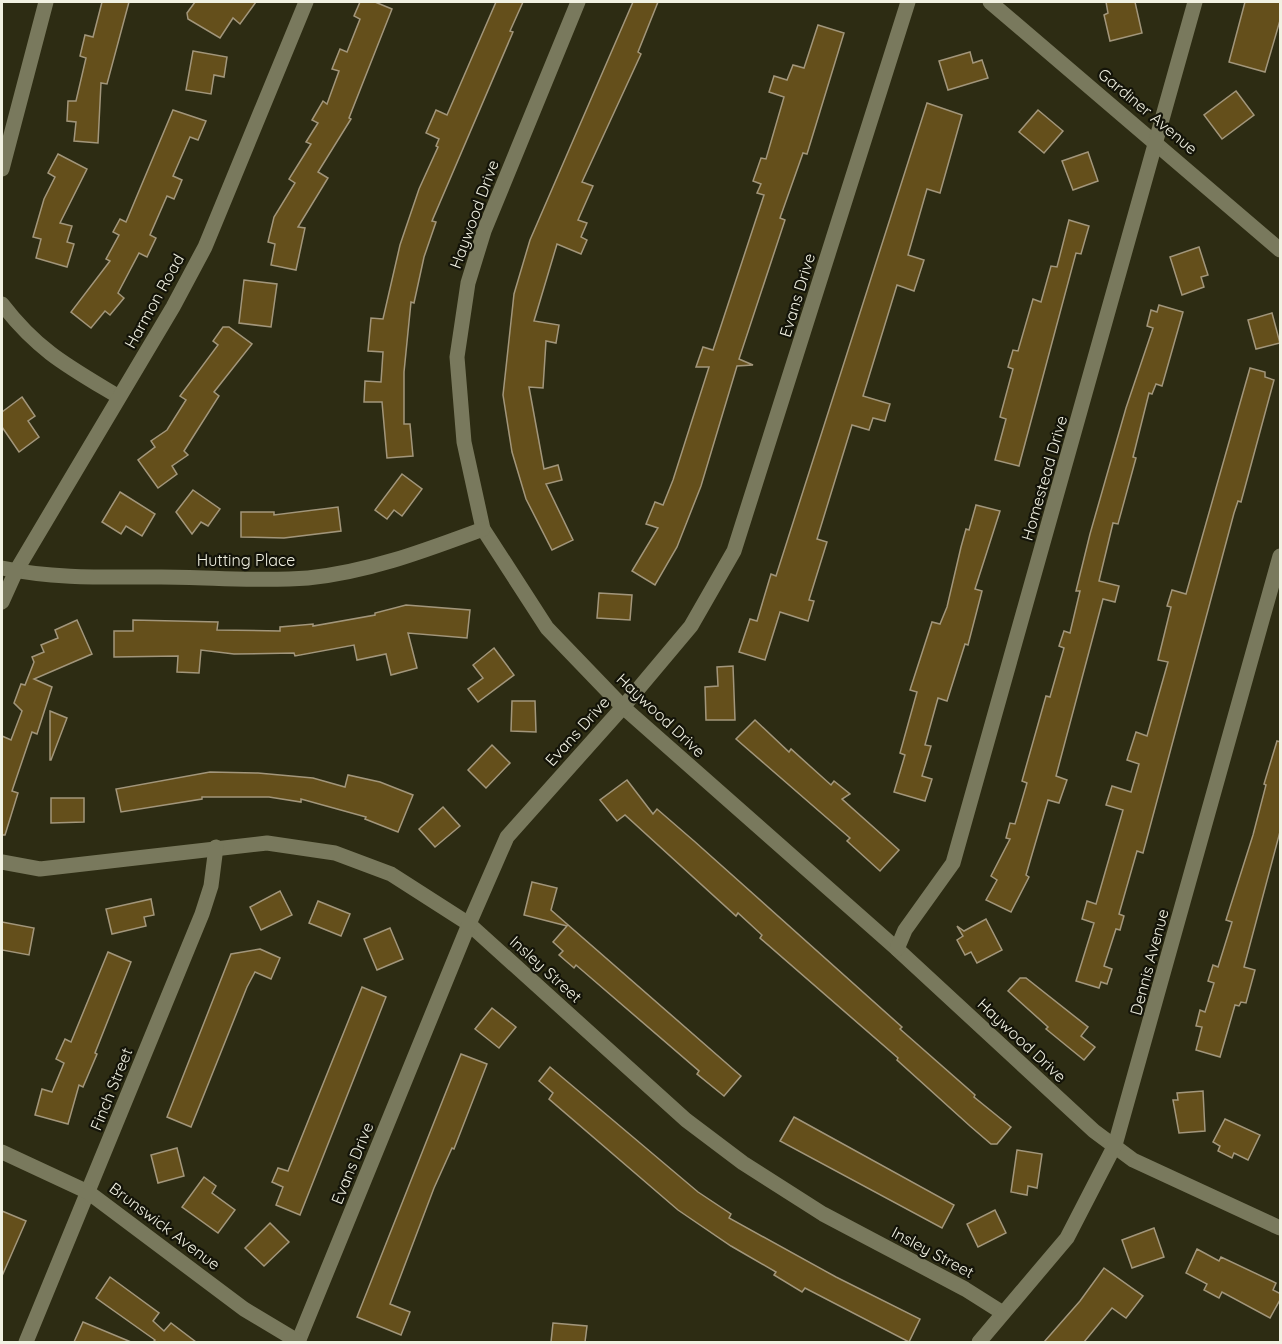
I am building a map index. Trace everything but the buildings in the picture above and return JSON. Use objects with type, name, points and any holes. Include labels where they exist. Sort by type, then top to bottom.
[{"type":"street","points":[[2,169],[46,2]]},
{"type":"street","name":"Harmon Road","points":[[2,602],[9,570],[119,398],[173,307],[205,247],[306,2]]},
{"type":"street","name":"Haywood Drive","points":[[578,2],[484,231],[468,283],[457,357],[465,442],[483,529],[547,628],[623,707],[897,949],[1094,1131],[1133,1160],[1281,1228]]},
{"type":"street","name":"Evans Drive","points":[[298,1342],[469,924],[507,837],[623,707],[691,626],[734,551],[908,2]]},
{"type":"street","name":"Gardiner Avenue","points":[[990,2],[1281,250]]},
{"type":"street","name":"Homestead Drive","points":[[897,949],[905,930],[953,863],[1195,2]]},
{"type":"street","points":[[2,304],[23,331],[49,355],[119,398]]},
{"type":"street","name":"Hutting Place","points":[[9,570],[56,577],[174,577],[243,581],[309,578],[401,560],[483,529]]},
{"type":"street","name":"Dennis Avenue","points":[[979,1342],[1067,1238],[1115,1145],[1281,556]]},
{"type":"street","name":"Insley Street","points":[[2,862],[39,869],[216,847],[267,843],[335,853],[391,874],[469,924],[686,1120],[743,1163],[823,1214],[965,1289],[1003,1313]]},
{"type":"street","name":"Finch Street","points":[[26,1342],[202,914],[213,878],[216,847]]},
{"type":"street","name":"Brunswick Avenue","points":[[2,1152],[88,1192],[244,1309],[298,1342]]}]
